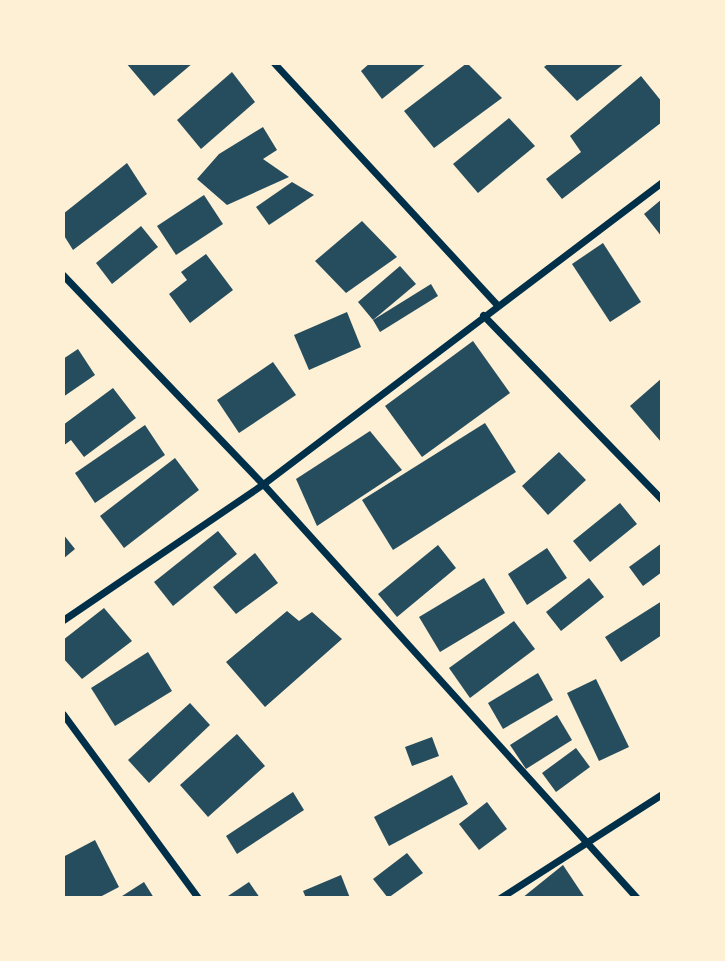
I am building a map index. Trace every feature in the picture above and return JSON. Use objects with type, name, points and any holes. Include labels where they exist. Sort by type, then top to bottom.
[{"type":"street","points":[[274,63],[497,305]]},
{"type":"street","points":[[63,620],[263,484],[662,182]]},
{"type":"street","points":[[63,275],[263,484],[637,898]]},
{"type":"street","points":[[484,315],[662,500]]},
{"type":"street","points":[[63,714],[198,898]]},
{"type":"street","points":[[500,898],[662,794]]},
{"type":"building","points":[[126,63],[193,63],[154,96]]},
{"type":"building","points":[[370,63],[427,63],[382,99],[361,71]]},
{"type":"building","points":[[467,63],[502,98],[434,148],[404,111]]},
{"type":"building","points":[[549,63],[625,63],[577,101],[544,67]]},
{"type":"building","points":[[232,72],[255,102],[201,149],[177,120]]},
{"type":"building","points":[[641,76],[662,102],[662,122],[562,199],[546,179],[581,152],[570,136]]},
{"type":"building","points":[[509,118],[535,146],[478,193],[453,164]]},
{"type":"building","points":[[263,127],[277,150],[263,159],[289,177],[227,205],[197,179],[219,154]]},
{"type":"building","points":[[127,163],[147,194],[73,250],[63,234],[63,214]]},
{"type":"building","points":[[292,182],[314,195],[269,225],[256,207]]},
{"type":"building","points":[[204,195],[223,224],[176,255],[157,226]]},
{"type":"building","points":[[662,199],[662,237],[644,214]]},
{"type":"building","points":[[362,221],[397,257],[346,293],[315,261]]},
{"type":"building","points":[[141,226],[158,247],[112,284],[96,263]]},
{"type":"building","points":[[603,243],[641,302],[610,322],[572,264]]},
{"type":"building","points":[[206,254],[233,290],[190,323],[169,294],[187,280],[181,272]]},
{"type":"building","points":[[400,266],[416,284],[373,320],[358,302]]},
{"type":"building","points":[[431,284],[438,296],[380,332],[373,320]]},
{"type":"building","points":[[347,312],[361,347],[309,370],[294,335]]},
{"type":"building","points":[[473,341],[510,393],[422,457],[385,406]]},
{"type":"building","points":[[78,349],[95,375],[63,397],[63,359]]},
{"type":"building","points":[[273,362],[296,395],[239,433],[217,400]]},
{"type":"building","points":[[662,378],[662,443],[630,406]]},
{"type":"building","points":[[113,388],[136,418],[84,457],[71,440],[63,446],[63,425]]},
{"type":"building","points":[[485,423],[516,472],[393,550],[362,500]]},
{"type":"building","points":[[145,425],[165,455],[95,503],[75,473]]},
{"type":"building","points":[[370,431],[402,470],[317,526],[296,479]]},
{"type":"building","points":[[559,452],[586,480],[548,515],[522,486]]},
{"type":"building","points":[[175,458],[199,490],[124,548],[100,516]]},
{"type":"building","points":[[620,503],[637,524],[590,562],[573,541]]},
{"type":"building","points":[[218,531],[237,554],[173,606],[154,582]]},
{"type":"building","points":[[63,534],[75,549],[63,559]]},
{"type":"building","points":[[662,543],[662,572],[643,586],[629,567]]},
{"type":"building","points":[[438,545],[456,568],[397,617],[378,594]]},
{"type":"building","points":[[547,548],[567,578],[527,605],[508,574]]},
{"type":"building","points":[[255,553],[278,583],[236,614],[213,587]]},
{"type":"building","points":[[484,578],[505,613],[440,652],[419,617]]},
{"type":"building","points":[[589,578],[604,597],[561,631],[546,612]]},
{"type":"building","points":[[662,601],[662,635],[621,662],[605,637]]},
{"type":"building","points":[[104,608],[132,641],[82,679],[63,658],[63,640]]},
{"type":"building","points":[[287,611],[299,621],[312,612],[342,639],[265,707],[226,662]]},
{"type":"building","points":[[514,621],[535,649],[470,698],[449,668]]},
{"type":"building","points":[[148,652],[172,691],[115,726],[91,688]]},
{"type":"building","points":[[538,673],[553,700],[503,729],[488,703]]},
{"type":"building","points":[[596,679],[629,747],[599,761],[567,693]]},
{"type":"building","points":[[190,703],[210,725],[149,783],[128,760]]},
{"type":"building","points":[[557,715],[572,740],[526,769],[510,745]]},
{"type":"building","points":[[237,734],[265,766],[208,817],[180,785]]},
{"type":"building","points":[[432,737],[439,756],[412,766],[405,747]]},
{"type":"building","points":[[576,748],[590,767],[556,792],[542,773]]},
{"type":"building","points":[[452,775],[468,804],[389,846],[374,817]]},
{"type":"building","points":[[293,792],[304,810],[237,854],[226,836]]},
{"type":"building","points":[[487,802],[507,829],[479,850],[459,824]]},
{"type":"building","points":[[95,840],[119,887],[98,898],[63,898],[63,857]]},
{"type":"building","points":[[407,853],[423,873],[388,898],[373,879]]},
{"type":"building","points":[[563,865],[585,898],[522,898]]},
{"type":"building","points":[[341,875],[350,898],[306,898],[303,891]]},
{"type":"building","points":[[144,882],[154,898],[119,898]]},
{"type":"building","points":[[249,882],[260,898],[225,898]]}]
